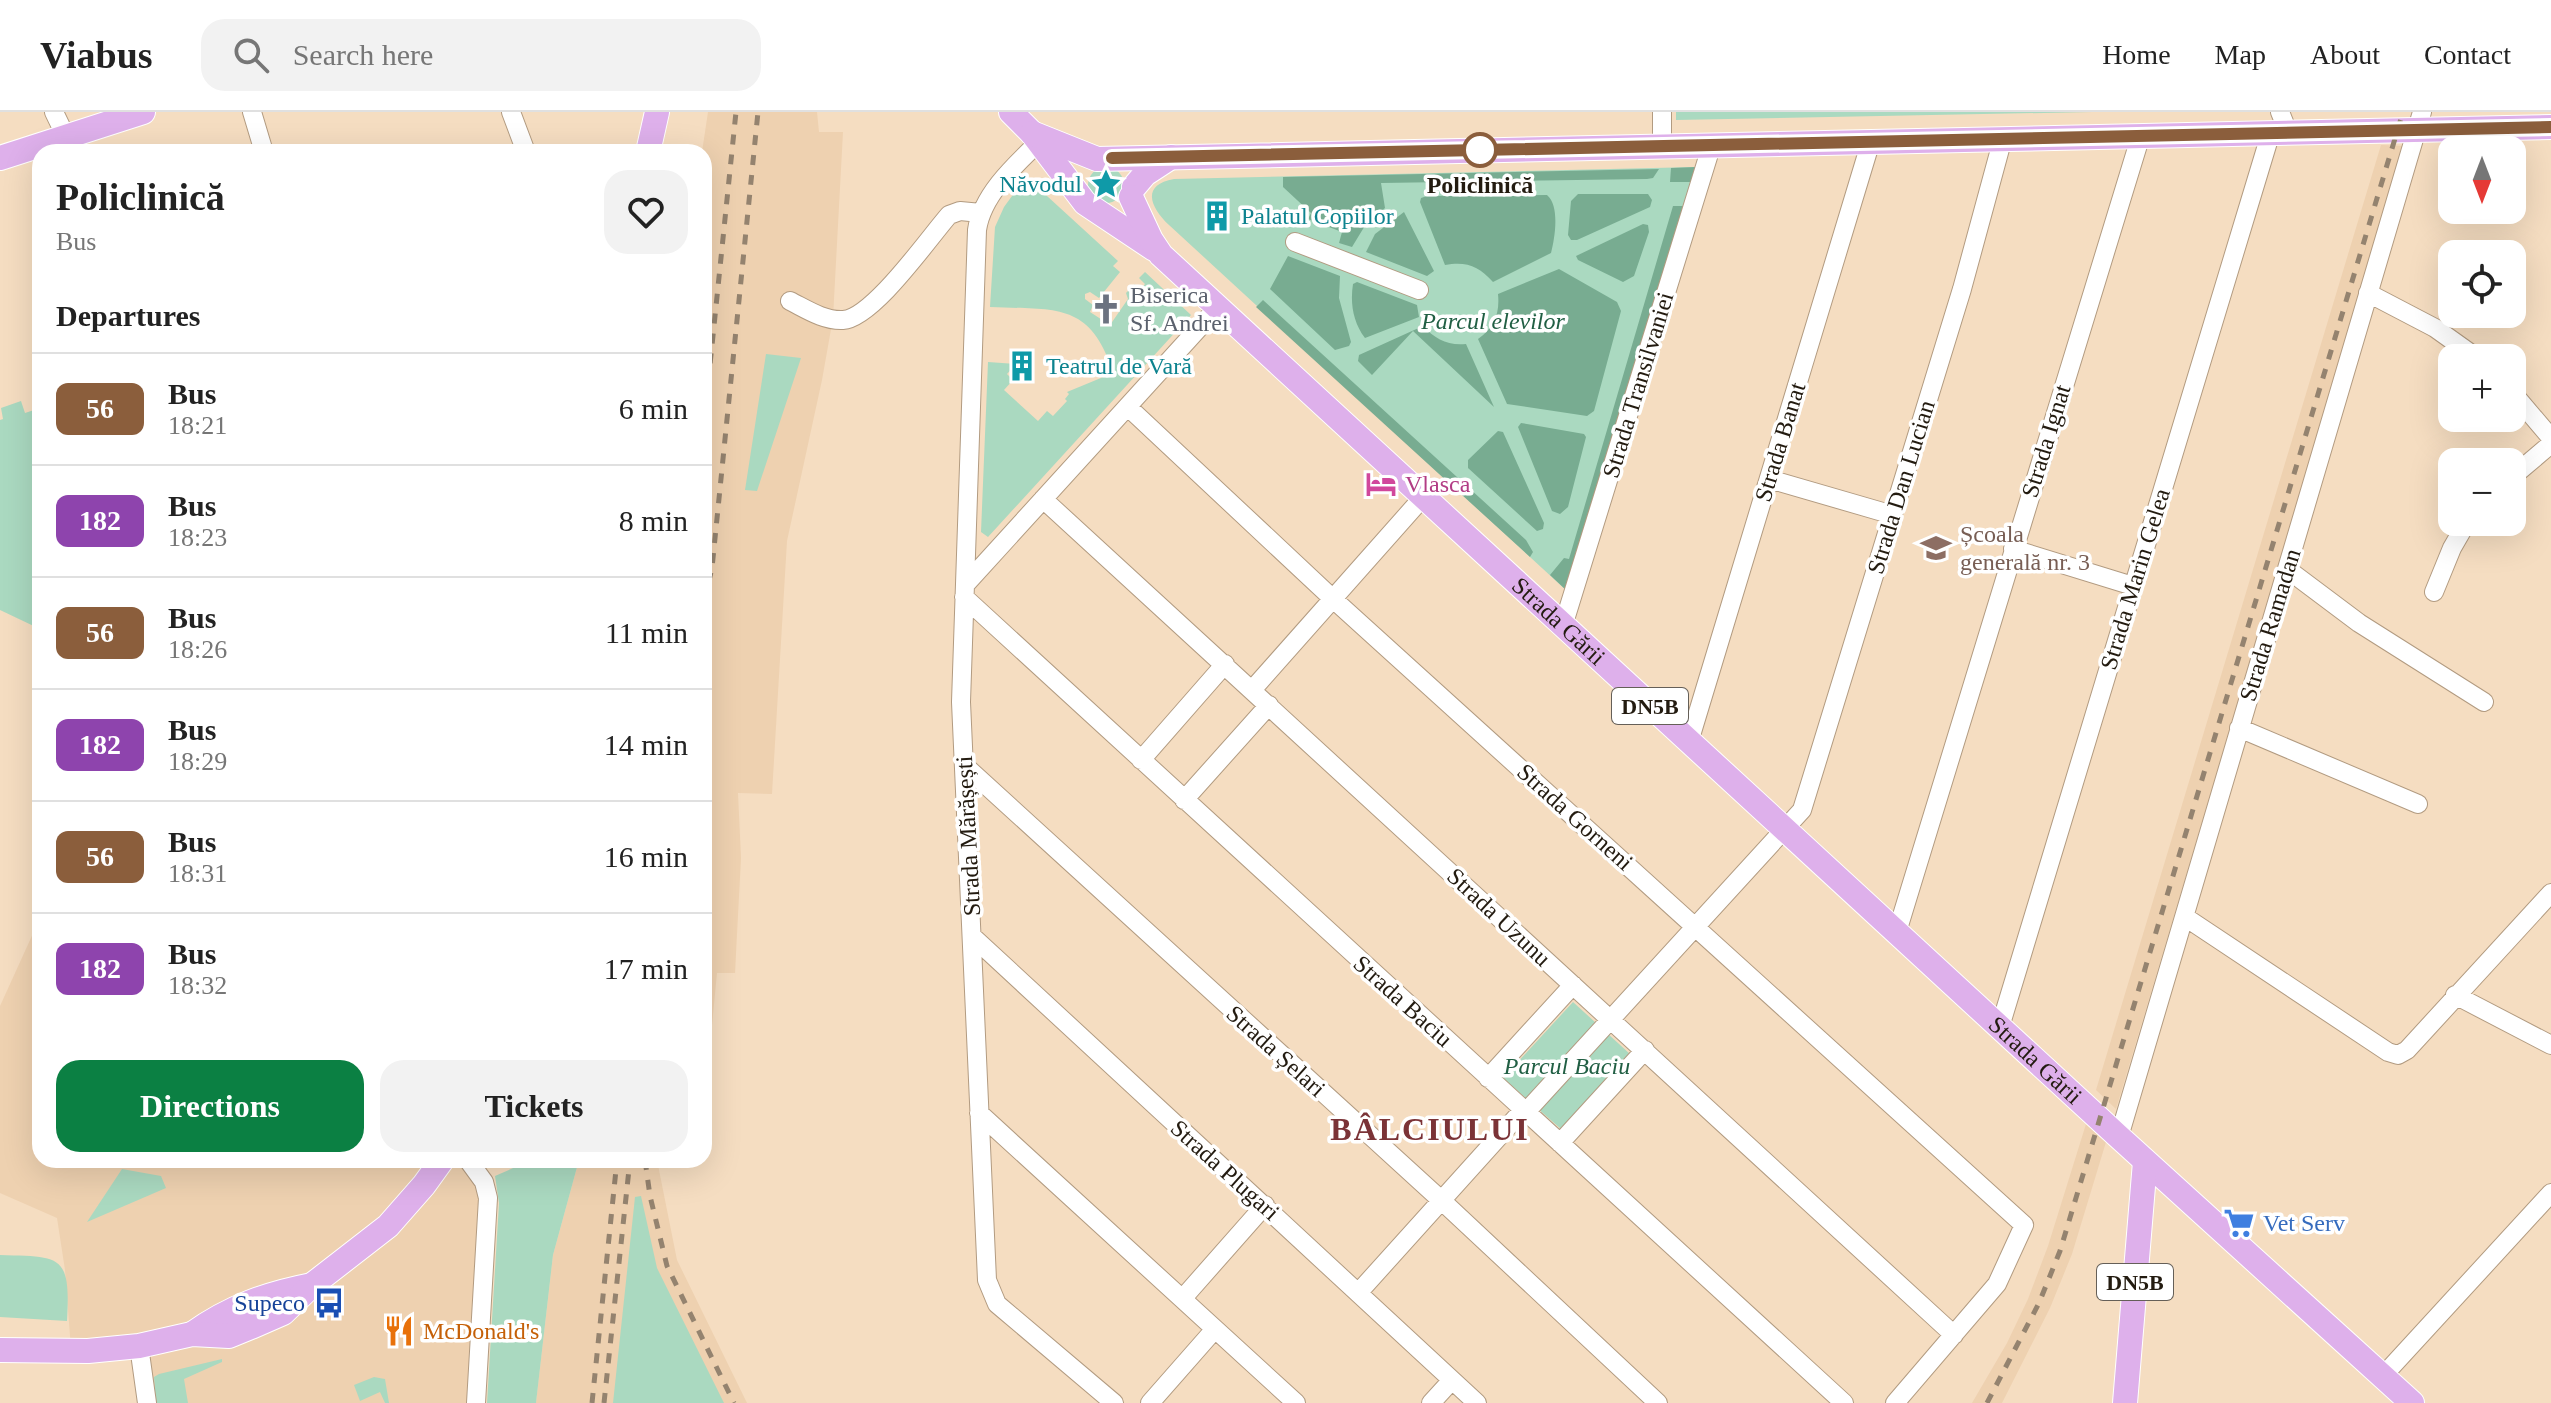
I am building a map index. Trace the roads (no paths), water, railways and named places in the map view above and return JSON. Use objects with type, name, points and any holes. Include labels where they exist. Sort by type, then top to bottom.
[{"type":"main road","points":[[44,144],[143,112]]},
{"type":"main road","points":[[650,144],[657,112]]},
{"type":"main road","name":"DN5B","points":[[1011,112],[1036,137],[1089,203],[1156,250]]},
{"type":"main road","points":[[1171,157],[1145,174],[1126,205],[1117,210],[1089,203],[1080,175],[1085,167],[1105,158],[2141,135],[2419,121],[2551,127]]},
{"type":"main road","name":"DN5B","points":[[1036,137],[1128,168],[1133,192]]},
{"type":"main road","points":[[0,158],[32,148]]},
{"type":"main road","name":"Strada Gării","points":[[1133,192],[1156,250],[2145,1162],[2412,1403]]},
{"type":"main road","name":"DN5B","points":[[2125,1403],[2145,1162]]},
{"type":"main road","points":[[0,1350],[88,1351],[139,1346],[192,1334],[221,1313],[276,1292],[312,1285],[388,1226],[436,1168]]},
{"type":"street","points":[[54,112],[66,137]]},
{"type":"street","points":[[252,112],[262,144]]},
{"type":"street","points":[[511,112],[523,144]]},
{"type":"street","points":[[1662,112],[1662,145]]},
{"type":"street","name":"Strada Ramadan","points":[[2119,1137],[2419,121]]},
{"type":"street","name":"Strada Marin Gelea","points":[[2000,1027],[2133,586],[2280,126]]},
{"type":"street","name":"Strada Ignat","points":[[1897,932],[2141,135]]},
{"type":"street","name":"Strada Mărășești","points":[[1036,137],[981,213],[977,230],[961,702],[987,1280],[997,1304],[1114,1403]]},
{"type":"street","name":"Strada Dan Lucian","points":[[1358,1293],[1802,810],[1962,289],[2003,138]]},
{"type":"street","name":"Strada Banat","points":[[1689,742],[1871,141]]},
{"type":"street","name":"Strada Transilvaniei","points":[[1563,626],[1712,144]]},
{"type":"street","points":[[790,301],[821,316],[837,319],[862,314],[949,215],[960,211],[981,213]]},
{"type":"street","points":[[1295,242],[1419,290]]},
{"type":"street","points":[[2368,293],[2435,328],[2457,344]]},
{"type":"street","points":[[964,591],[1043,499],[1218,307]]},
{"type":"street","name":"Strada Gorneni","points":[[1128,407],[1332,598],[2024,1225],[1997,1284],[1954,1335]]},
{"type":"street","points":[[2526,410],[2551,441],[2526,464]]},
{"type":"street","points":[[1769,479],[1893,515]]},
{"type":"street","points":[[1252,690],[1424,496]]},
{"type":"street","name":"Strada Uzunu","points":[[1043,499],[1954,1335]]},
{"type":"street","points":[[2434,592],[2459,536]]},
{"type":"street","points":[[2013,549],[2133,586]]},
{"type":"street","points":[[2287,569],[2359,623],[2484,702]]},
{"type":"street","name":"Strada Baciu","points":[[964,591],[1184,800],[1844,1403]]},
{"type":"street","points":[[1141,760],[1225,664]]},
{"type":"street","points":[[1184,800],[1269,705]]},
{"type":"street","points":[[2239,728],[2418,804]]},
{"type":"street","name":"Strada Șelari","points":[[964,765],[1441,1200],[1658,1403]]},
{"type":"street","points":[[2185,917],[2388,1052],[2398,1055],[2407,1050],[2551,893]]},
{"type":"street","name":"Strada Plugari","points":[[973,937],[1477,1403]]},
{"type":"street","points":[[1488,1078],[1573,985]]},
{"type":"street","points":[[2455,995],[2551,1045]]},
{"type":"street","points":[[1560,1143],[1645,1050]]},
{"type":"street","points":[[979,1113],[1296,1403]]},
{"type":"street","points":[[474,1168],[484,1182],[488,1198],[476,1403]]},
{"type":"street","points":[[2382,1377],[2551,1193]]},
{"type":"street","points":[[1183,1298],[1265,1205]]},
{"type":"street","points":[[1150,1403],[1215,1329]]},
{"type":"street","points":[[1895,1403],[1954,1335]]},
{"type":"street","points":[[139,1346],[147,1403]]},
{"type":"street","points":[[1431,1403],[1452,1380]]},
{"type":"railway","points":[[712,345],[736,112]]},
{"type":"railway","points":[[712,568],[758,112]]},
{"type":"railway","points":[[1987,1403],[2039,1303],[2060,1251],[2403,112]]},
{"type":"railway","points":[[592,1403],[616,1168]]},
{"type":"railway","points":[[604,1403],[629,1168]]},
{"type":"railway","points":[[646,1168],[667,1266],[734,1403]]},
{"type":"place","name":"Policlinică","points":[[1480,150]]},
{"type":"place","name":"Năvodul","points":[[1106,184]]},
{"type":"place","name":"Palatul Copiilor","points":[[1217,216]]},
{"type":"place","name":"Biserica Sf. Andrei","points":[[1106,309]]},
{"type":"place","name":"Teatrul de Vară","points":[[1022,366]]},
{"type":"place","name":"Vlasca","points":[[1381,484]]},
{"type":"place","name":"Școala generală nr. 3","points":[[1936,548]]},
{"type":"place","name":"Vet Serv","points":[[2239,1223]]},
{"type":"place","name":"Supeco","points":[[329,1303]]},
{"type":"place","name":"McDonald's","points":[[399,1331]]},
{"type":"district","name":"BÂLCIULUI","points":[[1430,1129]]},
{"type":"park label","name":"Parcul elevilor","points":[[1493,321]]},
{"type":"park label","name":"Parcul Baciu","points":[[1567,1066]]}]
